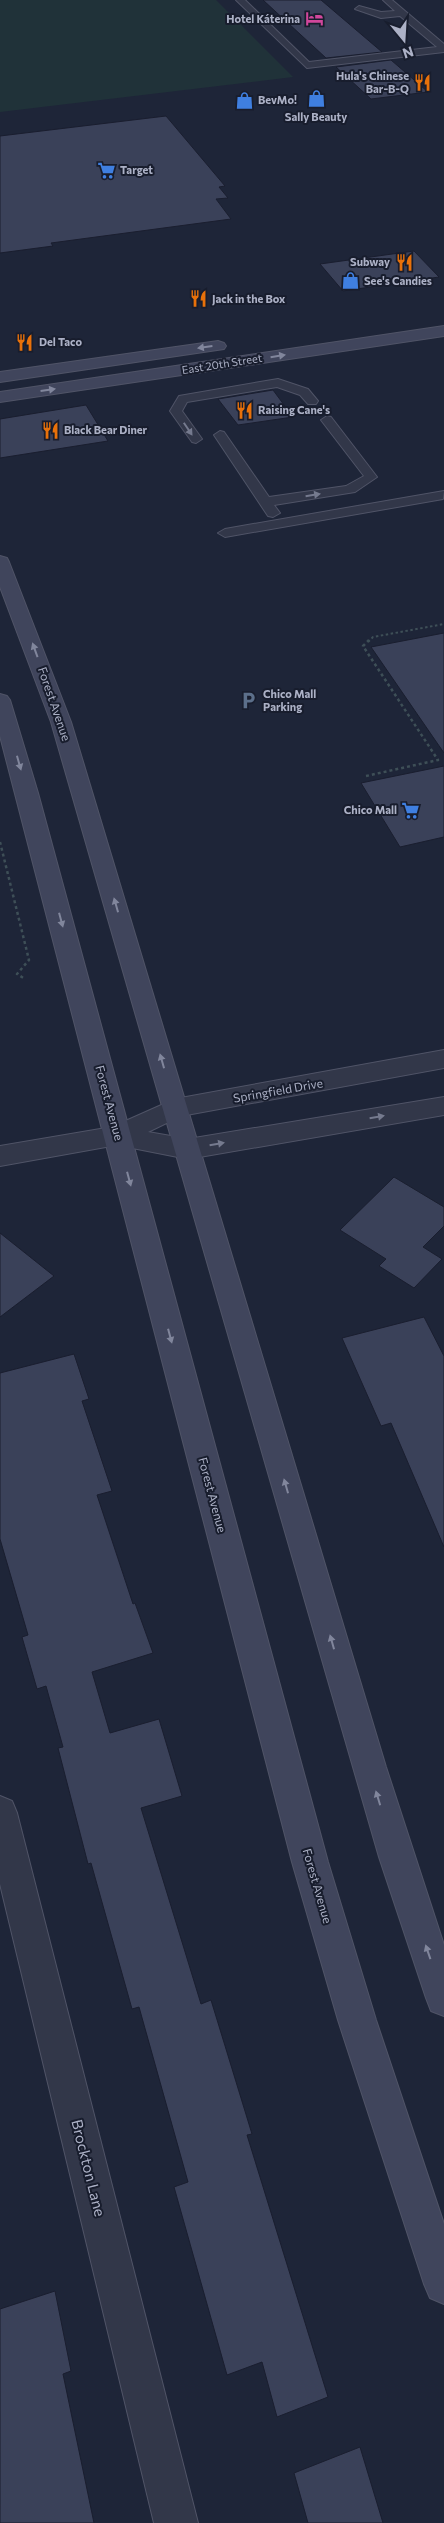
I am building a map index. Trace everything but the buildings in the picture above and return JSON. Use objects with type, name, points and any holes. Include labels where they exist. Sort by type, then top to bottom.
[{"type":"street","points":[[328,330],[343,346]]},
{"type":"street","name":"East 20th Street","points":[[0,397],[311,344],[343,346],[444,331]]},
{"type":"street","name":"East 20th Street","points":[[0,377],[235,343]]},
{"type":"street","name":"Forest Avenue","points":[[0,562],[61,722],[385,1821],[444,1998]]},
{"type":"street","name":"Forest Avenue","points":[[0,700],[5,730],[117,1136],[310,1862],[357,2020],[444,2284]]},
{"type":"street","name":"Springfield Drive","points":[[0,1156],[117,1136],[175,1108],[444,1059]]},
{"type":"street","name":"Springfield Drive","points":[[117,1136],[188,1149],[444,1106]]},
{"type":"street","name":"Brockton Lane","points":[[0,1813],[176,2523]]},
{"type":"lane","points":[[240,0],[308,65],[444,49],[387,0]]},
{"type":"lane","points":[[359,9],[381,15],[402,13]]},
{"type":"lane","points":[[196,440],[176,410],[183,399],[278,383],[304,392],[312,401]]},
{"type":"lane","points":[[265,502],[350,489],[371,477],[327,420]]},
{"type":"lane","points":[[220,436],[280,523]]},
{"type":"lane","points":[[225,533],[444,495]]},
{"type":"path","points":[[366,776],[438,760],[363,646],[373,637],[444,624]]},
{"type":"path","points":[[0,842],[29,960],[16,974],[24,979]]},
{"type":"shaded area","points":[[0,0],[216,0],[293,77],[0,112]]},
{"type":"place","name":"Hotel Káterina","points":[[314,19]]},
{"type":"place","name":"Hula's Chinese Bar-B-Q","points":[[423,82]]},
{"type":"place","name":"Sally Beauty","points":[[316,99]]},
{"type":"place","name":"BevMo!","points":[[244,100]]},
{"type":"place","name":"Target","points":[[106,170]]},
{"type":"place","name":"Subway","points":[[404,262]]},
{"type":"place","name":"See's Candies","points":[[350,281]]},
{"type":"place","name":"Jack in the Box","points":[[198,299]]},
{"type":"place","name":"Del Taco","points":[[25,342]]},
{"type":"place","name":"Raising Cane's","points":[[244,410]]},
{"type":"place","name":"Black Bear Diner","points":[[50,430]]},
{"type":"place","name":"Chico Mall Parking","points":[[249,700]]},
{"type":"place","name":"Chico Mall","points":[[411,810]]}]
